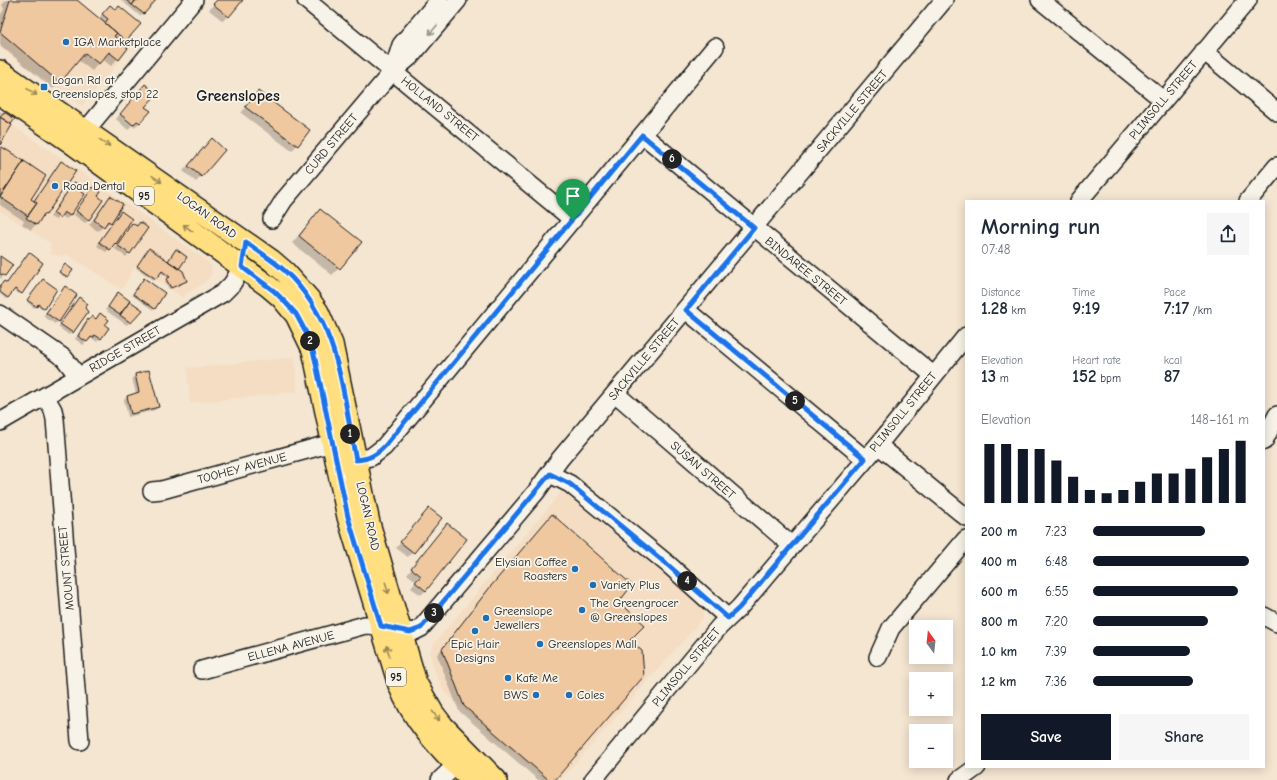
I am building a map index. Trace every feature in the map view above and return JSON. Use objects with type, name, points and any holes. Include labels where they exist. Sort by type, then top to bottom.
[{"type":"main road","name":"LOGAN ROAD","points":[[0,71],[246,242],[285,272],[309,299],[318,312],[332,344],[342,441],[346,462],[369,523],[390,628],[423,696],[463,759],[471,780]]},
{"type":"main road","name":"LOGAN ROAD","points":[[0,94],[69,141],[281,297],[296,314],[305,331],[342,441]]},
{"type":"main road","points":[[242,267],[246,242]]},
{"type":"main road","name":"LOGAN ROAD","points":[[463,759],[496,780]]},
{"type":"street","points":[[86,130],[194,0]]},
{"type":"street","name":"HOLLAND STREET","points":[[306,0],[573,220]]},
{"type":"street","name":"CURD STREET","points":[[393,71],[402,43],[439,0]]},
{"type":"street","name":"CURD STREET","points":[[272,219],[284,200],[393,71],[411,56],[458,0]]},
{"type":"street","name":"SACKVILLE STREET","points":[[390,628],[413,632],[421,628],[550,474],[560,459],[616,394],[944,0]]},
{"type":"street","points":[[1040,0],[1163,100]]},
{"type":"street","name":"PLIMSOLL STREET","points":[[1080,200],[1248,0]]},
{"type":"street","points":[[346,462],[374,456],[384,447],[715,47]]},
{"type":"street","points":[[1204,52],[1277,112]]},
{"type":"street","name":"BINDAREE STREET","points":[[642,135],[933,375]]},
{"type":"street","points":[[1249,200],[1277,166]]},
{"type":"street","name":"RIDGE STREET","points":[[0,422],[222,293],[232,284],[242,267]]},
{"type":"street","points":[[686,310],[865,459]]},
{"type":"street","points":[[0,314],[64,358],[78,376]]},
{"type":"street","name":"PLIMSOLL STREET","points":[[593,780],[728,618],[739,608],[791,545],[878,445],[965,337]]},
{"type":"street","name":"SUSAN STREET","points":[[616,394],[791,545]]},
{"type":"street","name":"MOUNT STREET","points":[[45,396],[53,410],[55,419],[80,742]]},
{"type":"street","points":[[1265,439],[1277,415]]},
{"type":"street","name":"TOOHEY AVENUE","points":[[152,491],[162,490],[342,441]]},
{"type":"street","points":[[878,445],[965,516]]},
{"type":"street","points":[[550,474],[570,484],[669,566],[728,618]]},
{"type":"street","points":[[878,657],[891,628],[965,540]]},
{"type":"street","points":[[1265,617],[1277,623]]},
{"type":"street","name":"ELLENA AVENUE","points":[[202,670],[365,625],[390,628]]},
{"type":"street","points":[[440,780],[463,759]]},
{"type":"street","points":[[959,780],[976,768]]},
{"type":"shaded area","name":"IGA Marketplace","points":[[0,0],[77,0],[132,46],[82,106],[0,48]]},
{"type":"shaded area","points":[[0,117],[79,170],[208,262],[212,268],[211,275],[205,282],[182,297],[135,266],[122,290],[68,255],[56,256],[51,254],[50,243],[0,211]]},
{"type":"shaded area","points":[[295,357],[297,392],[190,403],[187,368]]},
{"type":"shaded area","name":"Greenslopes Mall","points":[[562,491],[703,607],[703,618],[561,780],[544,780],[444,692],[433,667],[430,653],[433,645]]},
{"type":"building","name":"IGA Marketplace","points":[[10,0],[77,0],[117,33],[114,36],[128,48],[119,60],[109,52],[99,64],[85,53],[60,83],[0,32]]},
{"type":"building","points":[[126,0],[136,0],[132,5]]},
{"type":"building","points":[[136,0],[156,0],[144,14],[132,5]]},
{"type":"building","points":[[217,0],[243,0],[229,17],[213,4]]},
{"type":"building","points":[[110,5],[116,10],[119,6],[141,24],[126,41],[105,23],[108,19],[102,14]]},
{"type":"building","points":[[145,84],[157,94],[145,107],[151,111],[140,123],[137,121],[133,125],[120,114]]},
{"type":"building","points":[[258,91],[310,130],[298,146],[245,107]]},
{"type":"building","points":[[4,112],[15,119],[11,124],[0,117]]},
{"type":"building","points":[[0,117],[12,125],[0,145]]},
{"type":"building","points":[[212,138],[225,150],[202,177],[188,166]]},
{"type":"building","points":[[2,147],[24,161],[0,197],[0,150]]},
{"type":"building","points":[[24,161],[46,176],[31,199],[37,203],[28,216],[0,197]]},
{"type":"building","name":"Road Dental","points":[[61,161],[76,171],[46,215],[44,214],[37,225],[26,218],[37,203],[34,201]]},
{"type":"building","points":[[74,182],[83,187],[80,191],[85,194],[70,216],[64,212],[60,218],[53,213]]},
{"type":"building","points":[[93,187],[101,192],[98,196],[103,200],[89,220],[76,211]]},
{"type":"building","points":[[110,196],[123,204],[111,223],[108,221],[104,227],[94,220]]},
{"type":"building","points":[[320,209],[362,242],[340,269],[299,236]]},
{"type":"building","points":[[121,211],[132,219],[116,244],[115,243],[110,250],[99,242]]},
{"type":"building","points":[[140,222],[148,228],[130,254],[117,245],[132,223],[137,226]]},
{"type":"building","points":[[149,248],[183,271],[187,281],[171,288],[166,279],[170,277],[162,271],[156,279],[137,266]]},
{"type":"building","points":[[176,249],[187,257],[179,269],[168,261]]},
{"type":"building","points":[[29,252],[43,263],[22,294],[15,289],[8,298],[0,292],[0,286],[4,281],[7,283]]},
{"type":"building","points":[[0,256],[13,265],[5,276],[0,274]]},
{"type":"building","points":[[65,264],[73,270],[68,277],[59,272]]},
{"type":"building","points":[[144,278],[165,293],[155,309],[133,294]]},
{"type":"building","points":[[43,279],[57,289],[45,309],[38,304],[37,307],[27,300]]},
{"type":"building","points":[[65,286],[77,295],[59,322],[46,313]]},
{"type":"building","points":[[118,292],[130,301],[120,315],[108,307]]},
{"type":"building","points":[[79,297],[88,304],[85,308],[88,312],[73,333],[60,324]]},
{"type":"building","points":[[130,301],[143,310],[131,323],[120,315]]},
{"type":"building","points":[[100,313],[109,320],[105,325],[109,328],[101,339],[95,335],[87,342],[78,336],[88,319],[89,320],[92,316],[96,319]]},
{"type":"building","points":[[149,370],[159,407],[131,414],[127,396],[139,392],[135,374]]},
{"type":"building","points":[[429,508],[442,518],[414,553],[400,542]]},
{"type":"building","name":"Greenslopes Mall","points":[[552,514],[632,585],[619,602],[645,625],[630,640],[642,651],[644,676],[555,780],[549,780],[464,706],[442,649],[491,586]]},
{"type":"building","points":[[447,523],[467,539],[426,591],[415,582],[421,576],[411,568]]},
{"type":"place","name":"IGA Marketplace","points":[[66,42]]},
{"type":"place","name":"Logan Rd at Greenslopes, stop 22","points":[[44,87]]},
{"type":"place","name":"Road Dental","points":[[55,186]]},
{"type":"place","name":"Elysian Coffee Roasters","points":[[575,569]]},
{"type":"place","name":"Variety Plus","points":[[593,585]]},
{"type":"place","name":"The Greengrocer @ Greenslopes","points":[[582,610]]},
{"type":"place","name":"Greenslope Jewellers","points":[[486,618]]},
{"type":"place","name":"Epic Hair Designs","points":[[475,631]]},
{"type":"place","name":"Greenslopes Mall","points":[[540,644]]},
{"type":"place","name":"Kafe Me","points":[[508,678]]},
{"type":"place","name":"BWS","points":[[536,695]]},
{"type":"place","name":"Coles","points":[[569,695]]},
{"type":"district","name":"Greenslopes","points":[[238,96]]},
{"type":"route","points":[[642,135],[754,228],[686,310],[865,459],[734,614],[728,618],[669,566],[570,484],[563,479],[550,474],[521,511],[421,628],[417,631],[410,632],[381,626],[348,517],[310,340],[296,314],[286,303],[268,286],[242,267],[246,242],[271,260],[299,286],[318,312],[326,327],[337,362],[356,460],[374,456],[384,447],[573,220],[642,135]]}]
